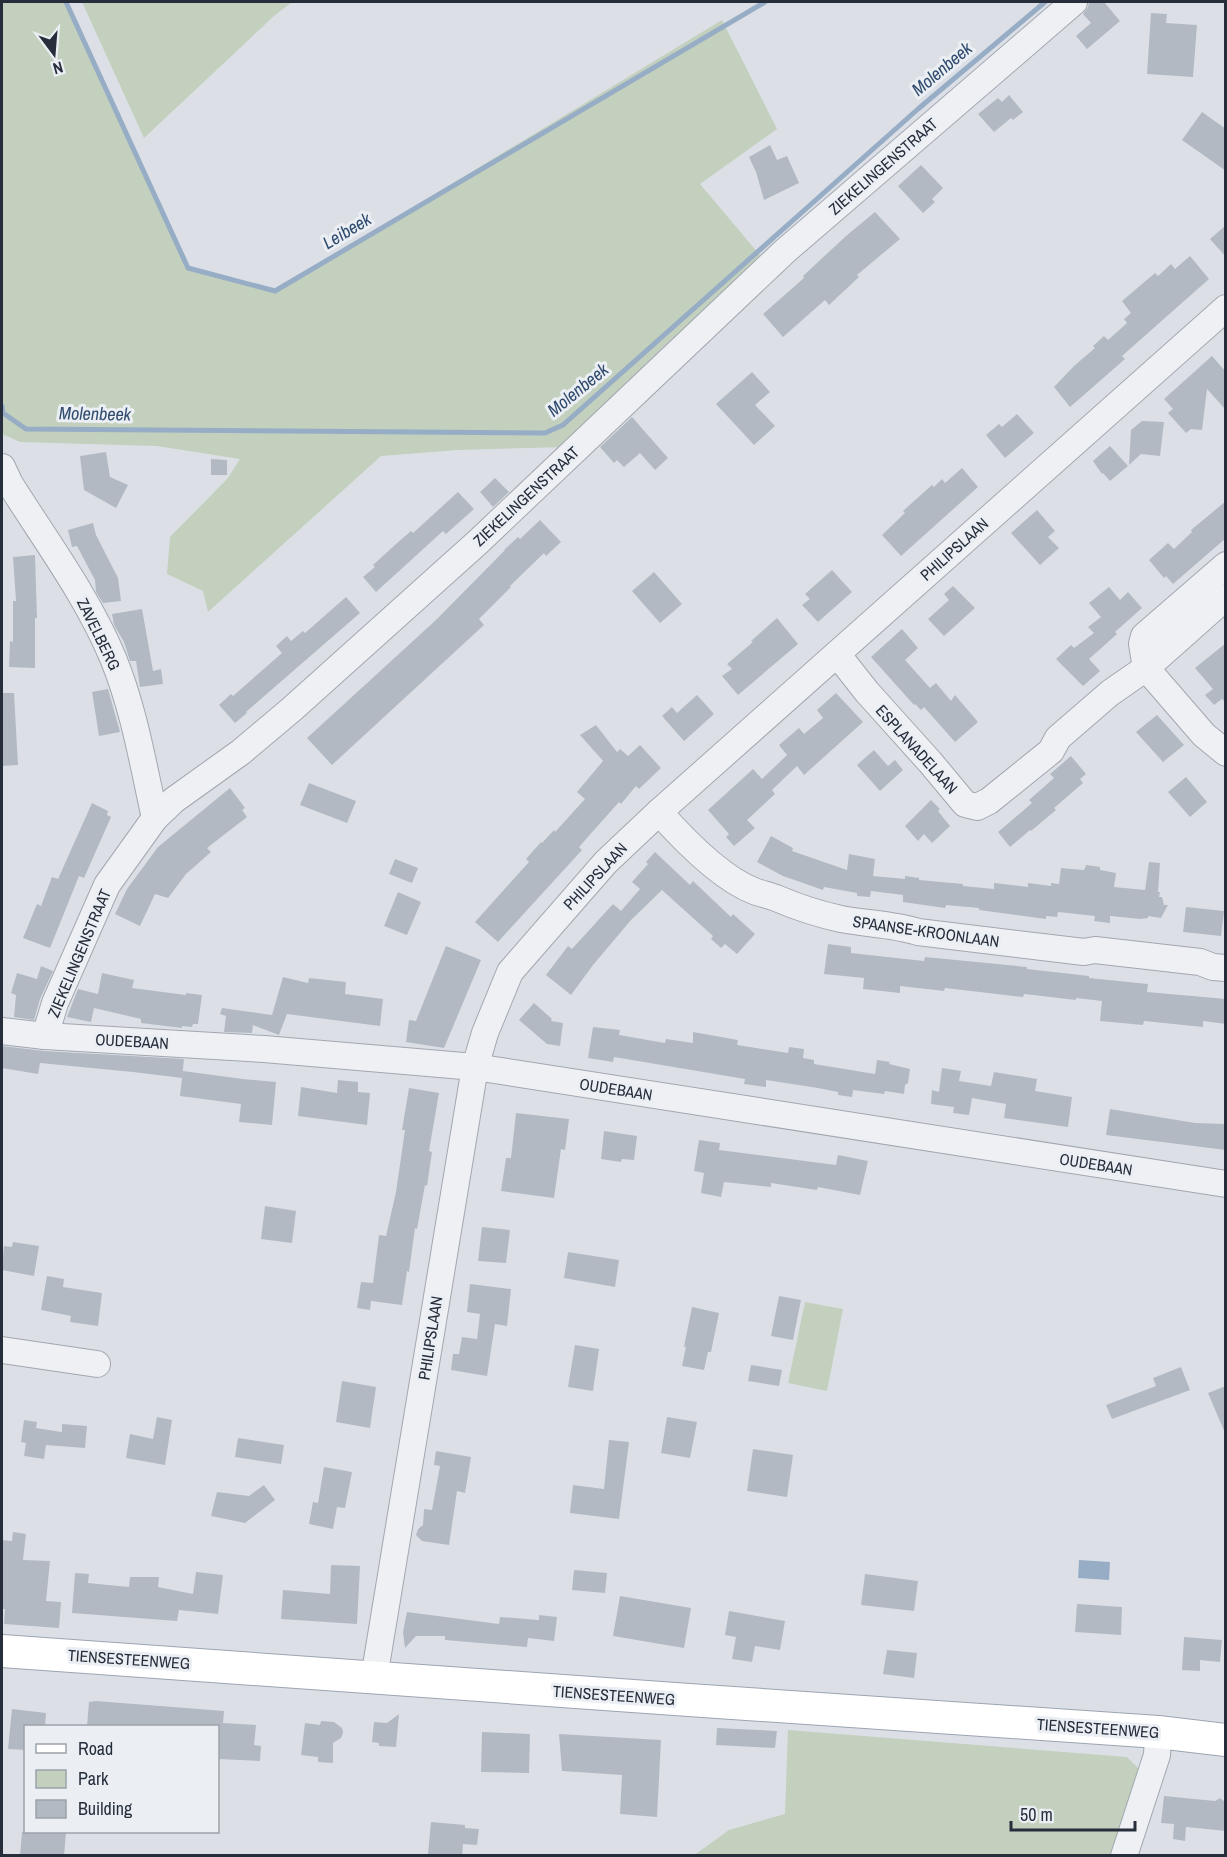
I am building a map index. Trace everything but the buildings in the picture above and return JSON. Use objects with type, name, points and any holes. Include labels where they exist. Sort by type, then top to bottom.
[{"type":"main road","name":"TIENSESTEENWEG","points":[[2,1651],[1158,1732],[1226,1740]]},
{"type":"street","name":"ZIEKELINGENSTRAAT","points":[[45,1036],[55,1003],[107,885],[155,818],[174,800],[241,752],[292,709],[478,542],[785,251],[1074,2]]},
{"type":"street","name":"PHILIPSLAAN","points":[[374,1678],[475,1067],[485,1033],[510,972],[606,862],[659,812],[1226,308]]},
{"type":"street","name":"ZAVELBERG","points":[[2,467],[10,484],[89,610],[113,658],[128,701],[155,818]]},
{"type":"street","points":[[1226,564],[1144,636],[1142,644],[1146,668],[1204,735],[1226,753]]},
{"type":"street","name":"ESPLANADELAAN","points":[[837,654],[867,692],[965,804],[977,807],[989,801],[1051,751],[1058,738],[1110,693],[1146,668],[1226,597]]},
{"type":"street","name":"SPAANSE-KROONLAAN","points":[[659,812],[701,855],[730,877],[753,891],[821,914],[903,927],[918,932],[1084,952],[1095,950],[1200,962],[1213,967],[1226,968]]},
{"type":"street","name":"OUDEBAAN","points":[[2,1031],[45,1036],[264,1049],[475,1067],[1226,1184]]},
{"type":"street","points":[[2,1350],[97,1364]]},
{"type":"street","points":[[1124,1856],[1157,1755],[1158,1732]]},
{"type":"green space","points":[[2,2],[68,2],[188,268],[275,291],[722,20],[777,129],[700,184],[764,260],[567,447],[458,450],[381,456],[208,612],[203,591],[167,574],[170,537],[228,478],[240,459],[157,446],[20,442],[2,434]]},
{"type":"green space","points":[[82,2],[292,2],[274,16],[144,138]]},
{"type":"green space","points":[[805,1302],[843,1309],[827,1391],[788,1383]]},
{"type":"green space","points":[[788,1730],[1127,1757],[1141,1771],[1115,1855],[693,1856],[729,1830],[785,1814]]},
{"type":"water","points":[[1079,1560],[1110,1562],[1109,1580],[1078,1578]]},
{"type":"waterway","name":"Leibeek","points":[[66,2],[188,268],[275,291],[765,2]]},
{"type":"waterway","name":"Molenbeek","points":[[2,406],[3,413],[26,429],[545,433],[563,425],[918,109],[1045,2]]}]
